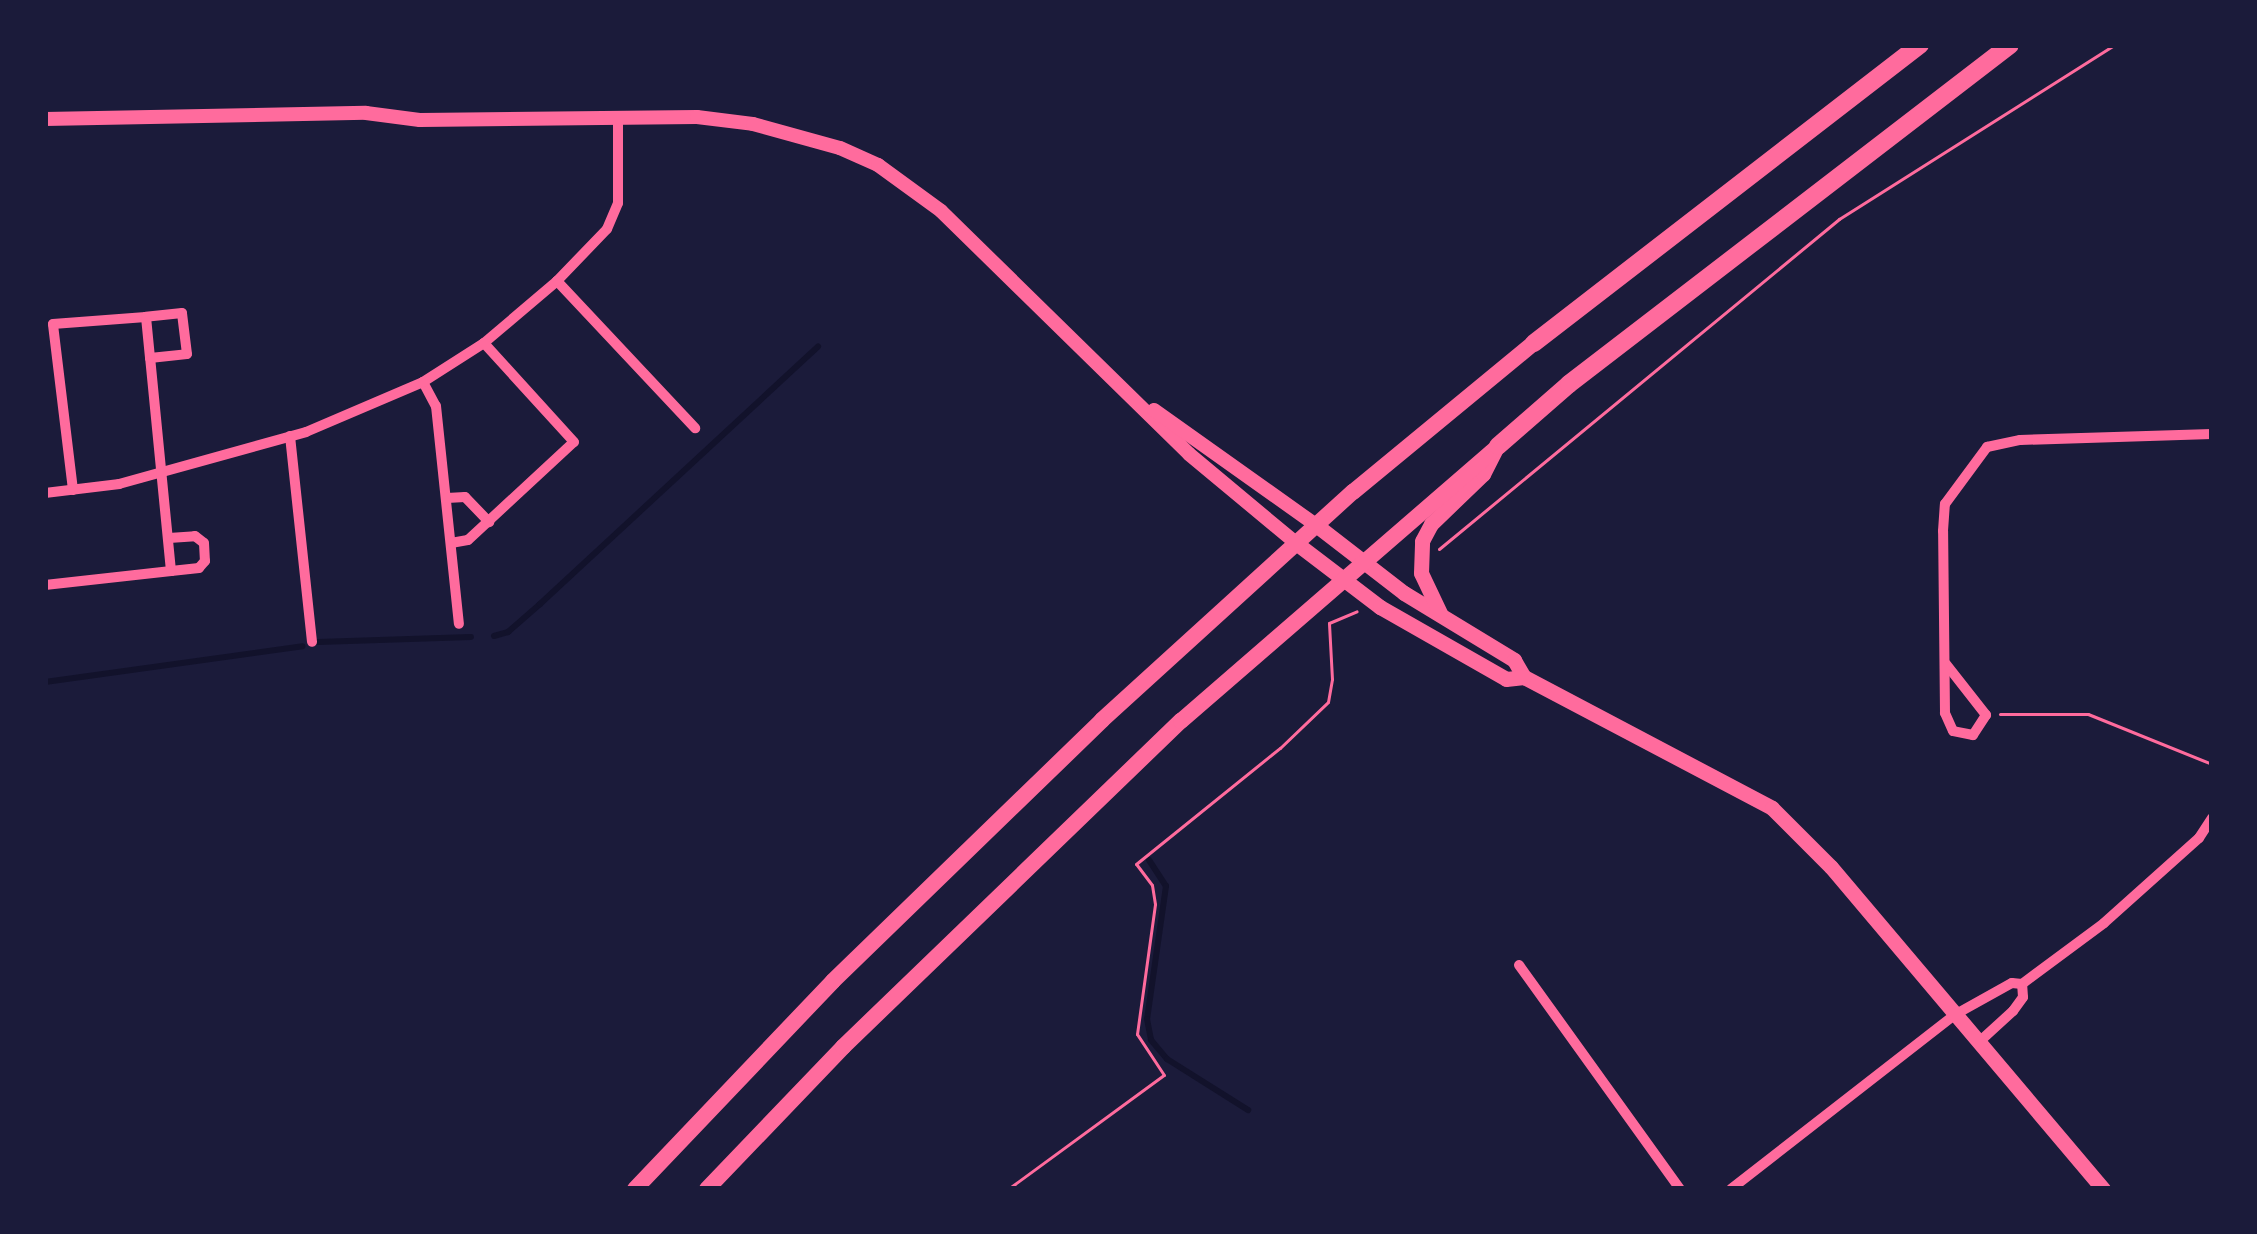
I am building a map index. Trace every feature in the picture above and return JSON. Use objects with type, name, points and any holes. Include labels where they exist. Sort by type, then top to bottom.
[{"type":"highway","points":[[1534,343],[1920,45]]},
{"type":"highway","points":[[1498,446],[1588,370],[2010,45]]},
{"type":"main road","points":[[634,1189],[951,864],[1316,525],[1534,343]]},
{"type":"main road","points":[[706,1189],[843,1047],[1181,721],[1498,446]]},
{"type":"main road","points":[[1442,616],[1420,574],[1422,541],[1431,524],[1483,474],[1498,446]]},
{"type":"main road","points":[[1316,525],[1360,562],[1514,660],[1524,677],[1772,808],[1956,1014],[2103,1189]]},
{"type":"main road","points":[[1296,543],[1380,607],[1506,679],[1524,677]]},
{"type":"street","points":[[45,118],[366,113],[420,120],[720,118],[824,143],[878,165],[941,211],[1189,454],[1296,543]]},
{"type":"street","points":[[45,493],[162,472],[346,419],[423,382],[484,343],[557,281],[614,217],[618,118]]},
{"type":"street","points":[[557,281],[695,428]]},
{"type":"street","points":[[73,490],[53,324],[182,313],[188,354],[150,358]]},
{"type":"street","points":[[146,317],[171,571]]},
{"type":"street","points":[[451,543],[467,540],[489,522],[574,442],[484,343]]},
{"type":"street","points":[[423,382],[436,406],[459,624]]},
{"type":"street","points":[[1139,401],[1316,525]]},
{"type":"street","points":[[1946,664],[1986,715],[1973,735],[1950,729],[1941,679],[1946,664],[1945,504],[1987,447],[2020,440],[2212,434]]},
{"type":"street","points":[[290,436],[312,642]]},
{"type":"street","points":[[447,498],[465,497],[489,522]]},
{"type":"street","points":[[45,585],[199,568],[205,561],[204,543],[195,536],[169,538]]},
{"type":"street","points":[[1731,1189],[1956,1014],[2012,982],[2022,984],[2156,879],[2212,818]]},
{"type":"street","points":[[1519,965],[1680,1189]]},
{"type":"street","points":[[1979,1042],[2013,1011],[2023,997],[2022,984]]},
{"type":"path","points":[[1427,559],[1840,219],[2114,45]]},
{"type":"path","points":[[1008,1189],[1164,1075],[1137,1034],[1155,904],[1154,890],[1136,864],[1280,748],[1328,702],[1332,679],[1329,623],[1357,611]]},
{"type":"path","points":[[1986,715],[2088,714],[2212,764]]},
{"type":"waterway","points":[[494,636],[508,632],[540,604],[818,347]]},
{"type":"waterway","points":[[318,642],[471,637]]},
{"type":"waterway","points":[[45,682],[303,646]]},
{"type":"waterway","points":[[1149,860],[1166,886],[1147,1019],[1151,1040],[1167,1059],[1248,1110]]}]
